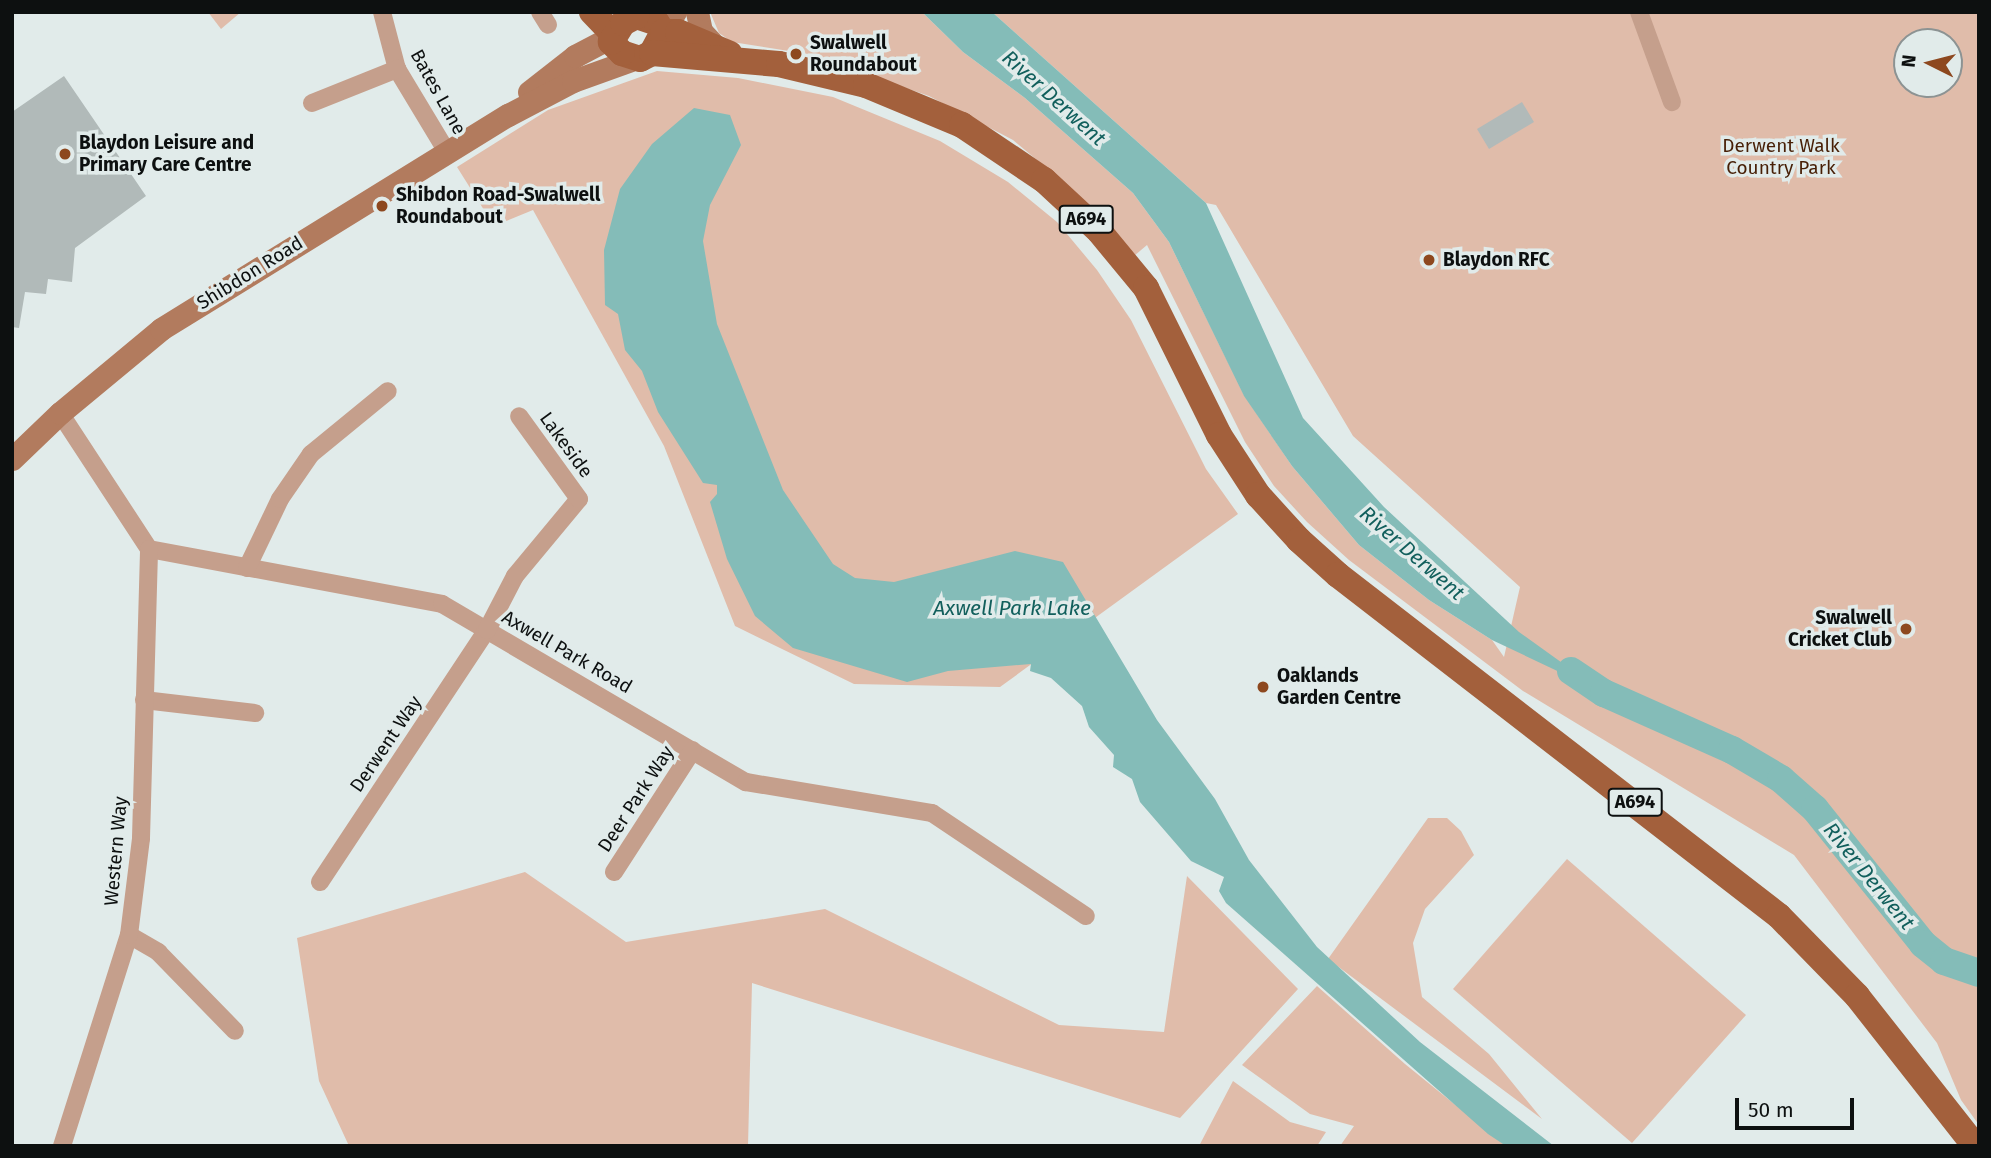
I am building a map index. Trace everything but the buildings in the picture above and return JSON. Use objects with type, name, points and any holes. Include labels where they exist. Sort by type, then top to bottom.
[{"type":"main road","points":[[697,12],[701,31],[728,53]]},
{"type":"main road","points":[[617,20],[616,50],[657,37]]},
{"type":"main road","name":"A694","points":[[617,20],[657,37],[678,32],[728,53],[846,79],[928,109],[1010,154],[1066,199],[1146,288],[1219,435],[1258,495],[1299,540],[1338,575],[1779,916],[1857,996],[1975,1146]]},
{"type":"main road","name":"Shibdon Road","points":[[508,115],[518,100],[617,20]]},
{"type":"main road","name":"Shibdon Road","points":[[12,459],[60,413],[161,329],[508,115],[657,37]]},
{"type":"street","name":"Bates Lane","points":[[382,12],[397,69],[447,152]]},
{"type":"street","points":[[1639,12],[1672,102]]},
{"type":"street","points":[[312,103],[397,69]]},
{"type":"street","points":[[247,568],[280,499],[311,454],[388,391]]},
{"type":"street","points":[[60,413],[149,549]]},
{"type":"street","name":"Lakeside","points":[[519,416],[579,499]]},
{"type":"street","name":"Derwent Way","points":[[320,882],[487,630],[515,576],[579,499]]},
{"type":"street","name":"Axwell Park Road","points":[[149,549],[442,604],[746,782],[932,813],[1086,916]]},
{"type":"street","name":"Western Way","points":[[62,1146],[129,935],[141,838],[149,549]]},
{"type":"street","points":[[144,700],[255,713]]},
{"type":"street","name":"Deer Park Way","points":[[614,872],[693,750]]},
{"type":"street","points":[[129,935],[158,952],[235,1031]]},
{"type":"green space","points":[[208,12],[241,12],[221,29]]},
{"type":"green space","name":"Derwent Walk Country Park","points":[[710,12],[922,12],[963,52],[1025,98],[1133,193],[1169,242],[1244,395],[1292,466],[1359,545],[1429,600],[1492,640],[1504,657],[1520,587],[1353,436],[1216,205],[1206,203],[992,12],[1979,12],[1979,1125],[1961,1100],[1937,1043],[1794,855],[1523,691],[1349,560],[1307,522],[1274,486],[1245,442],[1147,245],[1134,256],[1074,191],[1013,140],[929,96],[808,54],[732,42],[719,33]]},
{"type":"green space","points":[[657,71],[738,78],[833,97],[940,141],[1008,182],[1057,222],[1097,270],[1131,320],[1206,469],[1238,514],[1000,687],[854,684],[735,626],[664,446],[533,210],[494,226],[457,167],[548,110]]},
{"type":"green space","points":[[1428,818],[1447,818],[1461,831],[1474,855],[1425,909],[1413,943],[1422,997],[1489,1054],[1542,1119],[1328,959]]},
{"type":"green space","points":[[1567,859],[1746,1015],[1632,1143],[1453,989]]},
{"type":"green space","points":[[525,872],[626,942],[825,909],[1059,1025],[1164,1032],[1187,876],[1298,989],[1180,1118],[752,983],[748,1146],[349,1146],[319,1081],[297,938]]},
{"type":"green space","points":[[1317,986],[1405,1064],[1506,1146],[1340,1146],[1354,1126],[1310,1114],[1242,1065]]},
{"type":"green space","points":[[1233,1081],[1290,1122],[1326,1132],[1317,1146],[1199,1146]]},
{"type":"water","points":[[922,12],[992,12],[1206,203],[1303,418],[1384,507],[1519,632],[1604,693],[1492,640],[1429,600],[1359,545],[1292,466],[1244,396],[1169,242],[1133,193],[1025,98],[963,52]]},
{"type":"water","name":"Axwell Park Lake","points":[[694,108],[730,115],[741,145],[710,205],[703,241],[717,324],[783,490],[833,564],[855,578],[894,582],[1015,551],[1063,562],[1157,720],[1215,799],[1249,860],[1317,947],[1420,1042],[1554,1146],[1506,1146],[1488,1134],[1226,903],[1219,891],[1224,877],[1191,861],[1140,802],[1132,779],[1113,767],[1114,755],[1089,727],[1082,706],[1051,678],[1030,671],[1031,664],[948,671],[907,682],[793,648],[755,616],[727,559],[710,502],[717,494],[717,485],[703,483],[658,412],[642,371],[625,350],[618,314],[605,305],[604,250],[620,189],[652,144]]},
{"type":"waterway","name":"River Derwent","points":[[1571,671],[1604,693],[1732,750],[1781,779],[1815,809],[1923,944],[1944,961],[1979,973]]},
{"type":"place","name":"Swalwell Roundabout","points":[[796,54]]},
{"type":"place","name":"Blaydon Leisure and Primary Care Centre","points":[[65,154]]},
{"type":"place","name":"Shibdon Road-Swalwell Roundabout","points":[[382,206]]},
{"type":"place","name":"Blaydon RFC","points":[[1429,260]]},
{"type":"place","name":"Swalwell Cricket Club","points":[[1906,629]]},
{"type":"place","name":"Oaklands Garden Centre","points":[[1263,687]]}]
